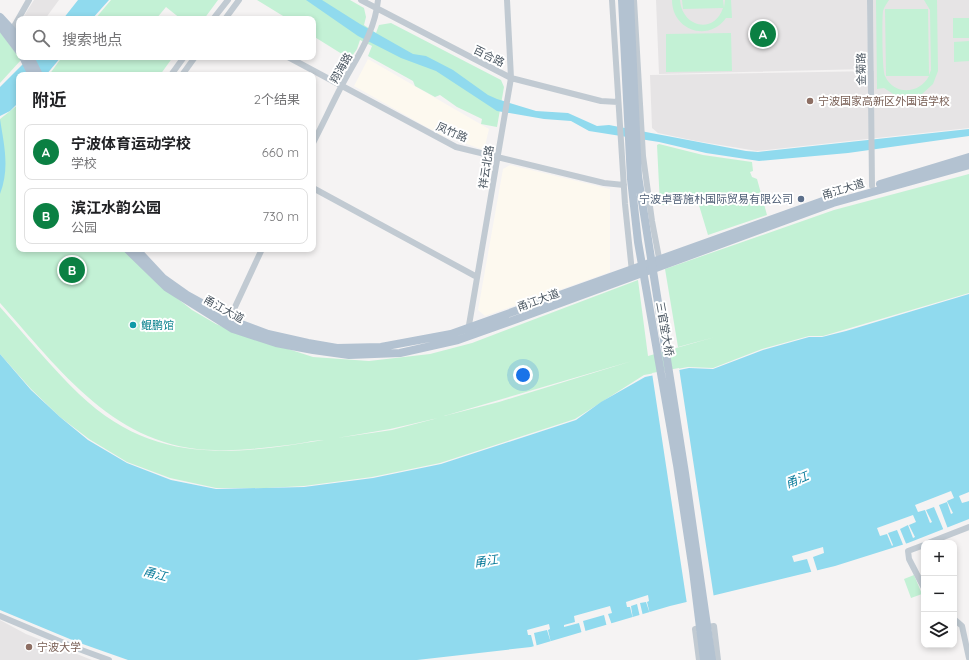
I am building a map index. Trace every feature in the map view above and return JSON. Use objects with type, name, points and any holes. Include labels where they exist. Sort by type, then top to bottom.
[{"type":"main road","name":"三官堂大桥","points":[[622,0],[631,179],[638,242],[677,465],[693,571],[704,660]]},
{"type":"main road","name":"三官堂大桥","points":[[630,0],[638,176],[685,473],[712,660]]},
{"type":"main road","points":[[0,17],[16,36]]},
{"type":"main road","points":[[0,26],[16,47]]},
{"type":"main road","points":[[26,60],[31,72]]},
{"type":"main road","points":[[27,60],[37,72]]},
{"type":"main road","name":"甬江大道","points":[[660,263],[821,201],[969,157]]},
{"type":"main road","name":"甬江大道","points":[[139,252],[164,278],[187,295],[228,321],[233,329],[276,343],[349,355],[400,353],[425,348],[660,263],[833,203],[969,165]]},
{"type":"main road","name":"甬江大道","points":[[130,252],[166,288],[228,321]]},
{"type":"street","points":[[20,16],[29,0]]},
{"type":"street","points":[[217,16],[228,0]]},
{"type":"street","points":[[227,16],[239,0]]},
{"type":"street","name":"百合路","points":[[361,0],[377,10],[511,78],[601,101],[618,102]]},
{"type":"street","name":"翔海路","points":[[316,137],[365,44],[372,28],[378,0]]},
{"type":"street","name":"祥云北路","points":[[468,332],[499,157],[511,78],[508,0]]},
{"type":"street","points":[[612,0],[624,185],[632,273]]},
{"type":"street","points":[[634,0],[643,156],[660,263]]},
{"type":"street","name":"金菊路","points":[[870,0],[872,186]]},
{"type":"street","points":[[12,30],[16,23]]},
{"type":"street","points":[[173,72],[182,60]]},
{"type":"street","points":[[184,72],[193,60]]},
{"type":"street","name":"凤竹路","points":[[294,60],[316,72]]},
{"type":"street","name":"凤竹路","points":[[316,72],[456,147],[604,183],[624,185]]},
{"type":"street","points":[[316,190],[477,277]]},
{"type":"street","points":[[228,321],[261,252]]},
{"type":"street","points":[[935,540],[969,526]]},
{"type":"street","points":[[921,546],[908,551],[909,559],[921,582]]},
{"type":"street","points":[[0,616],[76,648],[109,660]]},
{"type":"street","points":[[957,622],[962,626],[969,658]]},
{"type":"street","points":[[699,660],[695,629],[714,626],[718,660]]},
{"type":"shaded area","points":[[34,0],[59,0],[47,16],[24,16]]},
{"type":"shaded area","points":[[656,0],[867,0],[868,69],[659,74]]},
{"type":"shaded area","name":"宁波国家高新区外国语学校","points":[[873,0],[969,0],[969,128],[757,151],[658,133],[652,128],[650,75],[874,71]]},
{"type":"shaded area","points":[[368,59],[489,129],[484,150],[439,134],[354,86]]},
{"type":"shaded area","points":[[510,165],[610,189],[610,272],[485,316],[478,310],[503,169]]},
{"type":"shaded area","name":"宁波大学","points":[[0,620],[26,634],[92,660],[0,660]]},
{"type":"green space","points":[[111,0],[218,0],[206,16],[177,16],[166,7],[158,16],[98,16]]},
{"type":"green space","points":[[257,0],[350,0],[364,8],[366,17],[364,25],[376,33],[379,25],[391,23],[501,80],[504,87],[497,127],[481,124],[482,119],[457,107],[440,95],[435,97],[415,86],[413,81],[368,56],[372,46],[360,40],[357,49],[350,59],[316,38],[316,16],[283,16]]},
{"type":"green space","points":[[672,0],[680,0],[682,9],[692,22],[706,24],[713,22],[719,17],[723,8],[683,9],[682,0],[723,0],[724,8],[725,0],[731,0],[732,18],[726,18],[719,26],[710,30],[692,30],[678,19]]},
{"type":"green space","points":[[876,0],[889,0],[883,10],[882,33],[885,76],[894,87],[901,90],[907,90],[920,86],[929,76],[886,76],[885,9],[928,9],[929,75],[931,70],[930,10],[924,0],[937,0],[938,71],[933,84],[922,94],[910,99],[898,97],[884,88],[877,89]]},
{"type":"green space","points":[[953,18],[969,18],[969,38],[953,38]]},
{"type":"green space","points":[[0,32],[16,53],[16,60],[21,60],[0,83]]},
{"type":"green space","points":[[731,33],[732,71],[666,72],[666,34]]},
{"type":"green space","points":[[969,41],[969,61],[954,62],[954,42]]},
{"type":"green space","points":[[60,60],[171,60],[162,72],[51,72]]},
{"type":"green space","points":[[16,106],[16,252],[126,252],[158,283],[192,310],[216,324],[238,333],[313,357],[369,361],[430,354],[472,343],[638,280],[648,356],[715,337],[678,347],[665,269],[834,210],[969,174],[969,293],[823,336],[809,336],[762,349],[713,368],[688,367],[644,375],[575,419],[440,463],[372,477],[304,486],[216,488],[170,478],[127,462],[89,439],[60,417],[31,389],[0,354],[0,307],[79,394],[107,417],[135,433],[165,444],[194,449],[225,451],[257,449],[324,440],[252,449],[215,450],[180,446],[148,436],[119,421],[68,379],[0,303],[0,119]],"holes":[[[632,361],[499,402],[444,416]],[[438,418],[392,430],[337,438],[390,429]]]},
{"type":"green space","points":[[659,144],[703,155],[752,162],[753,171],[750,172],[752,177],[757,179],[767,215],[708,235],[698,202],[660,205],[657,145]]},
{"type":"green space","points":[[914,575],[921,594],[911,598],[904,579]]},
{"type":"water","points":[[78,0],[109,0],[95,16],[65,16]]},
{"type":"water","points":[[306,0],[322,0],[360,24],[413,54],[426,56],[453,70],[488,95],[497,99],[536,111],[568,113],[597,126],[609,125],[758,152],[969,129],[969,136],[848,153],[759,161],[706,153],[659,142],[589,131],[571,121],[544,119],[497,111],[436,71],[401,58],[358,36]]},
{"type":"water","points":[[27,60],[58,60],[48,72],[16,72],[16,105],[10,111],[0,116],[0,87]]},
{"type":"water","points":[[0,119],[5,156],[5,175],[0,194]]},
{"type":"water","name":"甬江","points":[[969,294],[969,519],[908,543],[835,566],[670,606],[531,647],[417,660],[128,660],[77,642],[0,610],[0,354],[31,390],[60,417],[88,440],[127,463],[171,480],[216,489],[304,487],[373,478],[441,464],[576,420],[601,402],[645,377],[689,368],[713,369],[763,350],[809,337],[822,337],[846,331]]},
{"type":"pier","points":[[679,368],[714,598],[687,604],[652,373]]},
{"type":"pier","points":[[951,491],[954,498],[947,501],[953,513],[951,514],[947,502],[939,505],[948,529],[944,531],[934,507],[926,510],[932,522],[930,523],[925,510],[918,512],[915,505]]},
{"type":"pier","points":[[969,492],[969,501],[962,503],[959,496]]},
{"type":"pier","points":[[913,515],[916,522],[909,525],[915,537],[913,538],[908,525],[900,529],[907,546],[904,547],[897,530],[888,533],[893,545],[892,546],[887,534],[880,536],[877,528]]},
{"type":"pier","points":[[823,547],[824,553],[813,557],[818,573],[812,574],[807,559],[794,562],[792,556]]},
{"type":"pier","points":[[648,595],[649,601],[647,602],[650,614],[646,602],[640,603],[643,616],[640,617],[637,604],[631,606],[633,619],[630,607],[627,607],[626,602]]},
{"type":"pier","points":[[610,606],[612,613],[608,614],[612,625],[607,627],[604,615],[583,621],[586,633],[582,634],[579,623],[564,627],[564,625],[575,622],[574,616]]},
{"type":"pier","points":[[549,624],[550,629],[548,630],[551,643],[547,630],[534,633],[537,647],[534,647],[531,635],[528,635],[527,630]]},
{"type":"place","name":"宁波体育运动学校","points":[[763,34]]},
{"type":"place","name":"宁波国家高新区外国语学校","points":[[810,101]]},
{"type":"place","name":"宁波卓菩施朴国际贸易有限公司","points":[[801,199]]},
{"type":"place","name":"滨江水韵公园","points":[[72,270]]},
{"type":"place","name":"鲲鹏馆","points":[[133,325]]},
{"type":"place","name":"宁波大学","points":[[29,647]]}]
